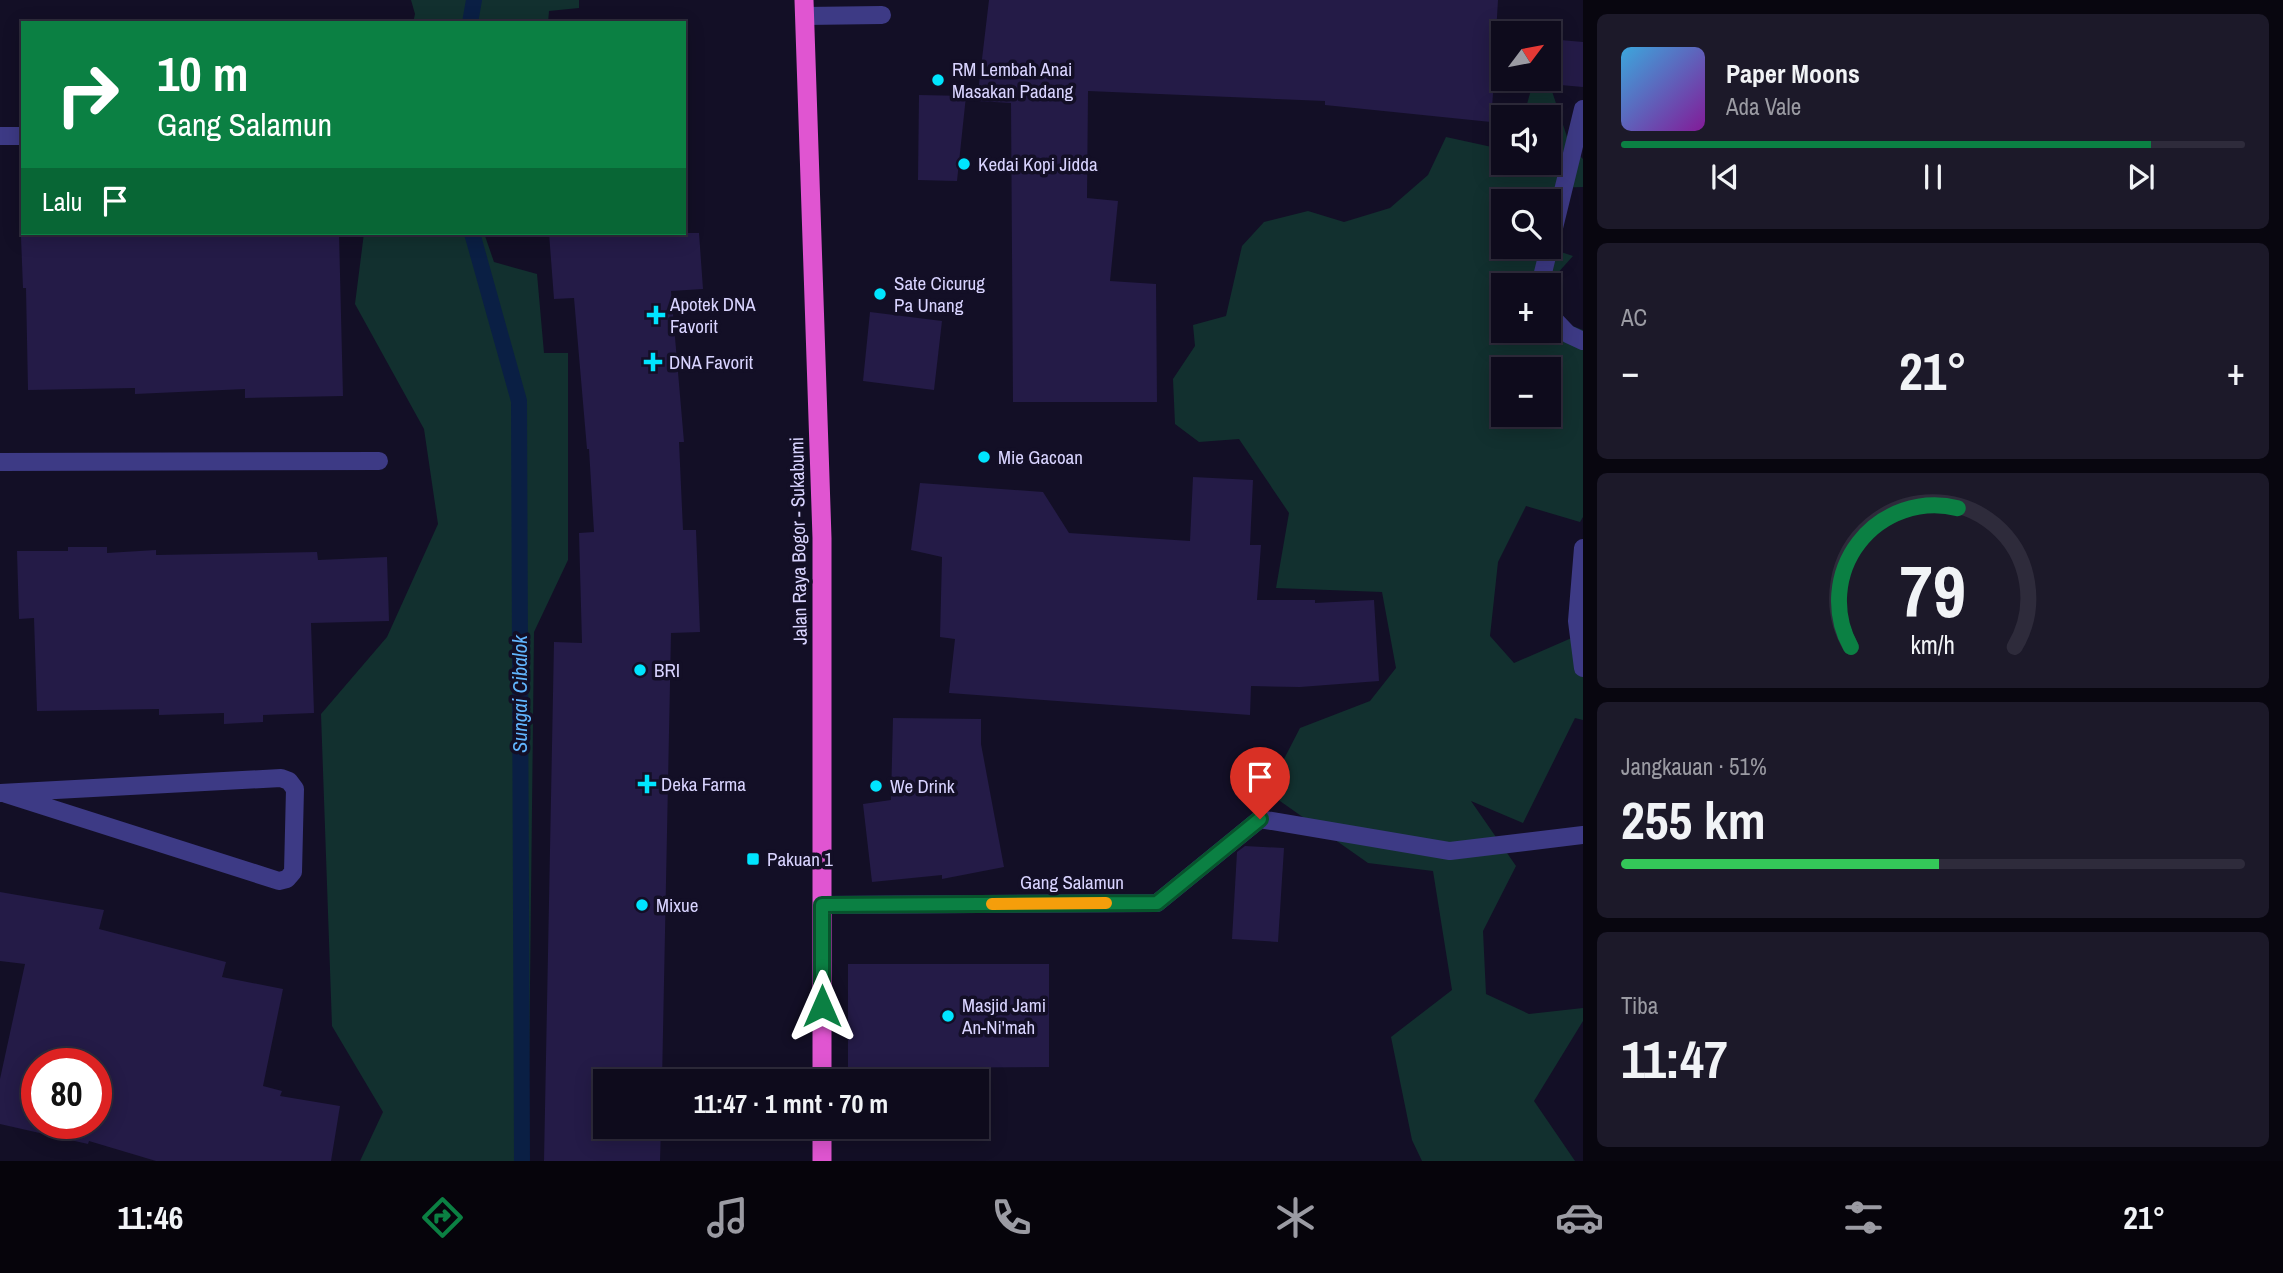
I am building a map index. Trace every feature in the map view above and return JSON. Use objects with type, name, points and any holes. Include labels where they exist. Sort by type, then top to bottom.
[{"type":"highway","name":"Jalan Raya Bogor - Sukabumi","points":[[804,8],[822,538],[822,1069]]},
{"type":"highway","points":[[822,1139],[822,1161]]},
{"type":"street","points":[[804,8],[883,15]]},
{"type":"street","points":[[1543,273],[1583,109]]},
{"type":"street","points":[[0,136],[21,136]]},
{"type":"street","points":[[1561,327],[1568,334],[1583,341]]},
{"type":"street","points":[[0,462],[379,461]]},
{"type":"street","points":[[1583,548],[1577,621],[1583,668]]},
{"type":"street","points":[[281,778],[295,789],[293,872],[287,879],[279,881],[3,793],[281,778]]},
{"type":"street","name":"Gang Salamun","points":[[822,905],[1157,903],[1260,819],[1450,851],[1583,835]]},
{"type":"green space","points":[[411,0],[579,0],[579,8],[549,11],[548,21],[413,21],[415,14]]},
{"type":"green space","points":[[1531,91],[1552,91],[1557,105],[1526,105]]},
{"type":"green space","points":[[1561,119],[1570,146],[1583,159],[1583,187],[1491,189],[1491,259],[1561,259],[1561,252],[1573,256],[1558,273],[1491,273],[1491,343],[1561,343],[1561,315],[1570,325],[1583,330],[1583,517],[1580,522],[1526,506],[1498,562],[1490,636],[1514,663],[1583,633],[1583,720],[1575,718],[1523,823],[1471,801],[1516,866],[1483,931],[1486,994],[1529,1014],[1583,1008],[1583,1021],[1534,1101],[1575,1161],[1422,1161],[1412,1140],[1391,1037],[1452,990],[1433,871],[1368,863],[1267,792],[1300,728],[1370,701],[1396,668],[1382,592],[1276,588],[1289,513],[1239,439],[1199,442],[1175,424],[1173,379],[1195,346],[1193,325],[1226,316],[1242,246],[1264,222],[1308,211],[1344,222],[1390,208],[1428,175],[1446,137],[1491,147],[1491,175],[1561,175]]},
{"type":"green space","points":[[364,235],[485,235],[494,262],[537,274],[544,353],[568,353],[568,560],[534,632],[528,1161],[360,1161],[383,1112],[332,1026],[321,714],[387,637],[438,524],[424,429],[355,304]]},
{"type":"building","points":[[989,0],[1498,0],[1497,21],[1491,21],[1491,91],[1493,91],[1491,122],[1325,105],[1325,101],[1088,91],[1087,198],[1118,201],[1110,281],[1156,284],[1157,402],[1013,402],[1011,103],[977,101]]},
{"type":"building","points":[[1561,40],[1583,42],[1583,87],[1561,85]]},
{"type":"building","points":[[919,95],[966,96],[957,181],[918,180]]},
{"type":"building","points":[[699,233],[703,289],[671,291],[684,442],[679,442],[683,530],[696,530],[700,632],[671,633],[662,1069],[593,1069],[593,1139],[661,1139],[660,1161],[544,1161],[554,642],[582,643],[579,533],[594,532],[574,298],[554,299],[549,235]]},
{"type":"building","points":[[339,235],[343,396],[245,398],[245,389],[135,394],[135,388],[28,390],[26,288],[23,288],[21,237]]},
{"type":"building","points":[[870,312],[942,321],[934,390],[863,381]]},
{"type":"building","points":[[1193,477],[1253,480],[1250,545],[1261,545],[1257,600],[1315,600],[1315,603],[1374,600],[1379,681],[1300,687],[1251,686],[1250,715],[949,693],[955,639],[940,637],[942,557],[911,550],[920,483],[1043,492],[1069,533],[1190,541]]},
{"type":"building","points":[[68,547],[107,547],[107,553],[156,550],[156,555],[317,552],[318,560],[387,557],[389,621],[311,623],[314,713],[263,715],[263,722],[224,724],[224,713],[159,715],[159,709],[37,711],[34,618],[19,619],[17,551],[68,551]]},
{"type":"building","points":[[893,718],[981,719],[981,744],[1004,867],[942,879],[942,875],[872,882],[863,804],[891,800]]},
{"type":"building","points":[[1245,846],[1284,848],[1278,942],[1232,939],[1237,852]]},
{"type":"building","points":[[0,892],[104,910],[99,929],[226,962],[222,977],[283,989],[263,1086],[282,1091],[280,1096],[340,1106],[331,1161],[156,1161],[89,1141],[88,1144],[66,1139],[112,1139],[112,1048],[21,1048],[21,1129],[0,1124],[0,1079],[25,964],[0,961]]},
{"type":"building","name":"Masjid Jami An-Ni'mah","points":[[848,964],[1049,964],[1049,1067],[848,1068]]},
{"type":"waterway","name":"Sungai Cibalok","points":[[470,21],[474,0]]},
{"type":"waterway","name":"Sungai Cibalok","points":[[473,235],[519,401],[522,1161]]},
{"type":"slow traffic","points":[[992,904],[1106,903]]},
{"type":"place","name":"RM Lembah Anai Masakan Padang","points":[[938,80]]},
{"type":"place","name":"Kedai Kopi Jidda","points":[[964,164]]},
{"type":"place","name":"Sate Cicurug Pa Unang","points":[[880,294]]},
{"type":"place","name":"Apotek DNA Favorit","points":[[656,315]]},
{"type":"place","name":"DNA Favorit","points":[[653,362]]},
{"type":"place","name":"Mie Gacoan","points":[[984,457]]},
{"type":"place","name":"BRI","points":[[640,670]]},
{"type":"place","name":"Deka Farma","points":[[647,784]]},
{"type":"place","name":"We Drink","points":[[876,786]]},
{"type":"place","name":"Pakuan 1","points":[[753,859]]},
{"type":"place","name":"Mixue","points":[[642,905]]},
{"type":"place","name":"Masjid Jami An-Ni'mah","points":[[948,1016]]},
{"type":"route","points":[[822,1006],[822,905],[1157,903],[1260,819]]}]
